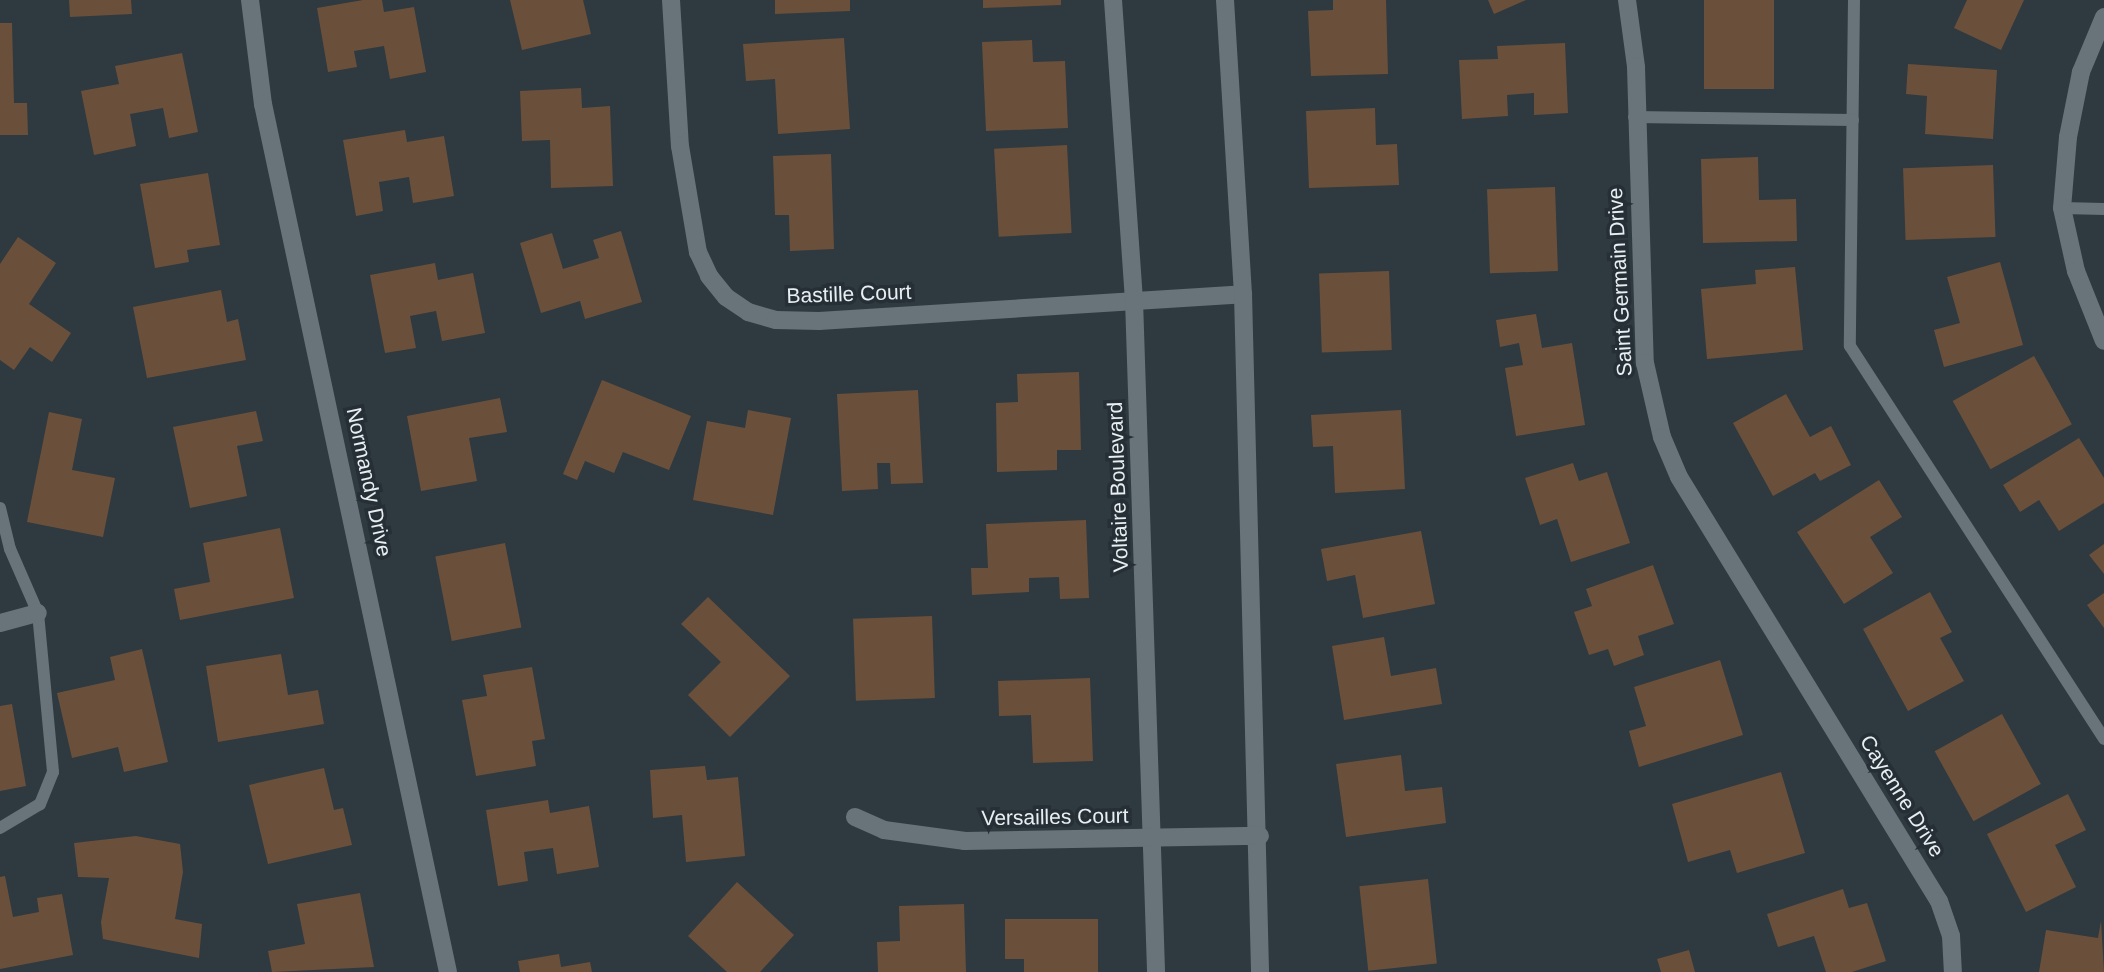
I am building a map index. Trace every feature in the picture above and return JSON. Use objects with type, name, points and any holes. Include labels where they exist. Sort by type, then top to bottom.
[{"type":"street","name":"Normandy Drive","points":[[250,0],[263,104],[448,972]]},
{"type":"street","name":"Bastille Court","points":[[671,0],[680,146],[698,252],[709,275],[726,297],[748,312],[776,320],[819,321],[1243,294]]},
{"type":"street","name":"Voltaire Boulevard","points":[[1113,0],[1134,300],[1154,838],[1156,972]]},
{"type":"street","points":[[1224,0],[1243,294],[1260,836],[1260,972]]},
{"type":"street","name":"Saint Germain Drive","points":[[1626,0],[1636,67],[1634,117],[1645,363],[1653,405],[1679,477],[1787,653]]},
{"type":"street","points":[[2104,18],[2081,72],[2068,137],[2062,208],[2076,271],[2104,341]]},
{"type":"street","points":[[0,623],[38,613]]},
{"type":"street","name":"Cayenne Drive","points":[[1787,653],[1939,901],[1951,936],[1953,972]]},
{"type":"street","name":"Versailles Court","points":[[855,817],[884,830],[923,839],[1260,836]]},
{"type":"lane","points":[[1854,0],[1850,346],[2104,739]]},
{"type":"lane","points":[[1634,117],[1853,120]]},
{"type":"lane","points":[[2062,208],[2104,209]]},
{"type":"lane","points":[[0,508],[10,549],[38,613],[53,772],[40,804],[0,828]]},
{"type":"building","points":[[69,0],[131,0],[132,14],[70,17]]},
{"type":"building","points":[[363,0],[382,0],[384,12],[414,7],[426,72],[390,79],[384,46],[354,51],[357,67],[328,72],[317,8]]},
{"type":"building","points":[[510,0],[583,0],[591,34],[522,50]]},
{"type":"building","points":[[775,0],[850,0],[850,11],[775,14]]},
{"type":"building","points":[[983,0],[1061,0],[1061,5],[983,8]]},
{"type":"building","points":[[1333,0],[1386,0],[1388,74],[1311,76],[1308,11],[1333,10]]},
{"type":"building","points":[[1488,0],[1526,0],[1494,14]]},
{"type":"building","points":[[1704,0],[1774,0],[1774,89],[1704,89]]},
{"type":"building","points":[[1967,0],[2024,0],[2001,50],[1954,28]]},
{"type":"building","points":[[0,23],[12,23],[14,103],[27,103],[28,135],[0,135]]},
{"type":"building","points":[[844,38],[850,129],[778,134],[775,79],[746,81],[743,44]]},
{"type":"building","points":[[1032,40],[1033,62],[1065,61],[1068,128],[986,131],[982,42]]},
{"type":"building","points":[[1565,43],[1568,113],[1534,115],[1534,93],[1507,95],[1508,116],[1462,119],[1459,60],[1498,59],[1497,46]]},
{"type":"building","points":[[182,53],[198,132],[169,138],[163,108],[130,114],[136,146],[94,155],[81,91],[119,84],[115,66]]},
{"type":"building","points":[[1908,64],[1997,70],[1993,139],[1925,134],[1927,96],[1906,94]]},
{"type":"building","points":[[581,88],[582,108],[610,106],[613,186],[551,188],[550,140],[522,141],[520,91]]},
{"type":"building","points":[[1375,108],[1376,145],[1397,144],[1399,185],[1309,188],[1306,111]]},
{"type":"building","points":[[405,130],[407,142],[444,136],[454,196],[413,203],[409,177],[379,182],[383,211],[356,216],[343,140]]},
{"type":"building","points":[[1067,145],[1072,233],[999,237],[994,149]]},
{"type":"building","points":[[831,154],[834,249],[790,251],[789,215],[775,215],[773,156]]},
{"type":"building","points":[[1758,157],[1759,200],[1796,199],[1797,241],[1703,243],[1701,159]]},
{"type":"building","points":[[1993,165],[1996,237],[1906,240],[1903,168]]},
{"type":"building","points":[[208,173],[220,245],[187,250],[189,262],[155,268],[140,184]]},
{"type":"building","points":[[1555,187],[1558,271],[1490,273],[1487,189]]},
{"type":"building","points":[[621,231],[642,302],[585,319],[580,301],[541,313],[520,243],[552,233],[563,269],[599,258],[593,240]]},
{"type":"building","points":[[18,237],[56,263],[29,304],[71,333],[52,362],[30,347],[14,370],[0,360],[0,264]]},
{"type":"building","points":[[2000,262],[2023,345],[1944,367],[1934,330],[1960,323],[1947,277]]},
{"type":"building","points":[[435,263],[438,280],[473,273],[485,333],[442,341],[436,311],[410,316],[416,348],[385,353],[370,275]]},
{"type":"building","points":[[1795,267],[1803,350],[1707,359],[1701,289],[1756,284],[1755,270]]},
{"type":"building","points":[[1389,271],[1392,350],[1322,352],[1319,273]]},
{"type":"building","points":[[221,290],[227,322],[238,319],[246,360],[147,378],[133,307]]},
{"type":"building","points":[[1536,314],[1542,348],[1572,343],[1585,425],[1516,436],[1505,368],[1523,365],[1519,343],[1500,347],[1496,320]]},
{"type":"building","points":[[2034,356],[2072,424],[1990,469],[1953,401]]},
{"type":"building","points":[[1079,372],[1081,450],[1057,450],[1057,470],[997,472],[996,403],[1018,402],[1017,374]]},
{"type":"building","points":[[602,380],[691,416],[669,470],[623,452],[614,473],[585,461],[577,480],[563,474]]},
{"type":"building","points":[[918,390],[923,483],[891,484],[890,463],[877,463],[878,489],[842,491],[837,394]]},
{"type":"building","points":[[1786,394],[1810,437],[1831,426],[1851,465],[1820,481],[1815,473],[1773,496],[1733,423]]},
{"type":"building","points":[[500,398],[507,432],[469,438],[477,481],[421,491],[407,416]]},
{"type":"building","points":[[748,410],[791,418],[773,515],[693,500],[707,421],[745,428]]},
{"type":"building","points":[[1401,410],[1405,489],[1335,493],[1333,446],[1313,447],[1311,415]]},
{"type":"building","points":[[256,411],[263,441],[237,446],[247,496],[190,508],[173,427]]},
{"type":"building","points":[[49,412],[82,419],[72,470],[115,478],[103,537],[27,522]]},
{"type":"building","points":[[2079,438],[2104,478],[2104,503],[2059,531],[2039,500],[2020,512],[2003,485]]},
{"type":"building","points":[[1573,463],[1579,481],[1607,472],[1630,543],[1571,562],[1557,519],[1540,525],[1525,478]]},
{"type":"building","points":[[1879,480],[1902,517],[1870,537],[1893,573],[1844,604],[1797,532]]},
{"type":"building","points":[[1086,520],[1089,598],[1060,599],[1059,577],[1029,578],[1029,592],[972,595],[971,568],[988,568],[986,524]]},
{"type":"building","points":[[280,528],[294,598],[180,620],[174,589],[210,582],[203,543]]},
{"type":"building","points":[[1421,531],[1435,604],[1363,618],[1355,575],[1327,581],[1321,549]]},
{"type":"building","points":[[505,543],[521,627],[452,641],[435,557]]},
{"type":"building","points":[[2104,544],[2104,574],[2089,555]]},
{"type":"building","points":[[1653,565],[1674,624],[1638,636],[1644,655],[1614,666],[1608,649],[1589,655],[1574,612],[1592,606],[1586,589]]},
{"type":"building","points":[[1930,592],[1952,632],[1940,638],[1964,681],[1908,711],[1863,629]]},
{"type":"building","points":[[2104,593],[2104,628],[2087,605]]},
{"type":"building","points":[[708,597],[790,676],[730,737],[688,695],[721,662],[681,624]]},
{"type":"building","points":[[932,616],[935,698],[856,701],[853,619]]},
{"type":"building","points":[[1384,637],[1391,676],[1436,668],[1442,704],[1344,720],[1332,646]]},
{"type":"building","points":[[142,649],[168,762],[124,772],[118,747],[72,758],[57,693],[115,680],[110,657]]},
{"type":"building","points":[[281,654],[288,695],[318,690],[324,724],[218,742],[206,666]]},
{"type":"building","points":[[1720,660],[1743,735],[1639,767],[1629,731],[1646,726],[1634,687]]},
{"type":"building","points":[[532,667],[545,739],[532,741],[536,766],[476,776],[462,700],[487,696],[483,675]]},
{"type":"building","points":[[1090,678],[1093,761],[1033,763],[1031,715],[999,716],[998,681]]},
{"type":"building","points":[[12,704],[26,786],[0,791],[0,706]]},
{"type":"building","points":[[2002,714],[2041,784],[1973,821],[1935,751]]},
{"type":"building","points":[[1401,755],[1405,791],[1442,787],[1446,823],[1346,837],[1336,764]]},
{"type":"building","points":[[705,766],[707,780],[738,777],[745,856],[686,862],[682,815],[653,818],[650,770]]},
{"type":"building","points":[[324,768],[334,810],[343,808],[352,845],[268,864],[249,785]]},
{"type":"building","points":[[1781,772],[1805,853],[1737,873],[1730,850],[1688,862],[1672,804]]},
{"type":"building","points":[[2068,794],[2086,830],[2055,845],[2076,887],[2026,912],[1987,834]]},
{"type":"building","points":[[548,800],[550,813],[589,806],[599,867],[557,874],[553,848],[524,852],[528,881],[498,886],[486,810]]},
{"type":"building","points":[[136,836],[180,844],[183,872],[175,919],[202,924],[199,958],[103,939],[101,922],[109,878],[78,877],[74,843]]},
{"type":"building","points":[[5,876],[13,917],[39,912],[37,898],[62,894],[73,955],[0,969],[0,877]]},
{"type":"building","points":[[1428,879],[1437,964],[1368,971],[1359,886]]},
{"type":"building","points":[[737,882],[794,935],[760,972],[727,972],[688,936]]},
{"type":"building","points":[[1843,889],[1849,908],[1867,903],[1886,961],[1852,972],[1826,972],[1814,936],[1778,947],[1767,914]]},
{"type":"building","points":[[360,893],[374,967],[272,972],[268,951],[305,944],[297,904]]},
{"type":"building","points":[[964,904],[966,972],[878,972],[877,942],[900,941],[899,906]]},
{"type":"building","points":[[1005,919],[1098,919],[1098,972],[1024,972],[1024,959],[1005,959]]},
{"type":"building","points":[[2101,921],[2104,972],[2039,972],[2046,930],[2098,938]]},
{"type":"building","points":[[1689,950],[1695,972],[1661,972],[1657,959]]},
{"type":"building","points":[[559,954],[561,967],[590,962],[592,972],[520,972],[518,961]]}]
